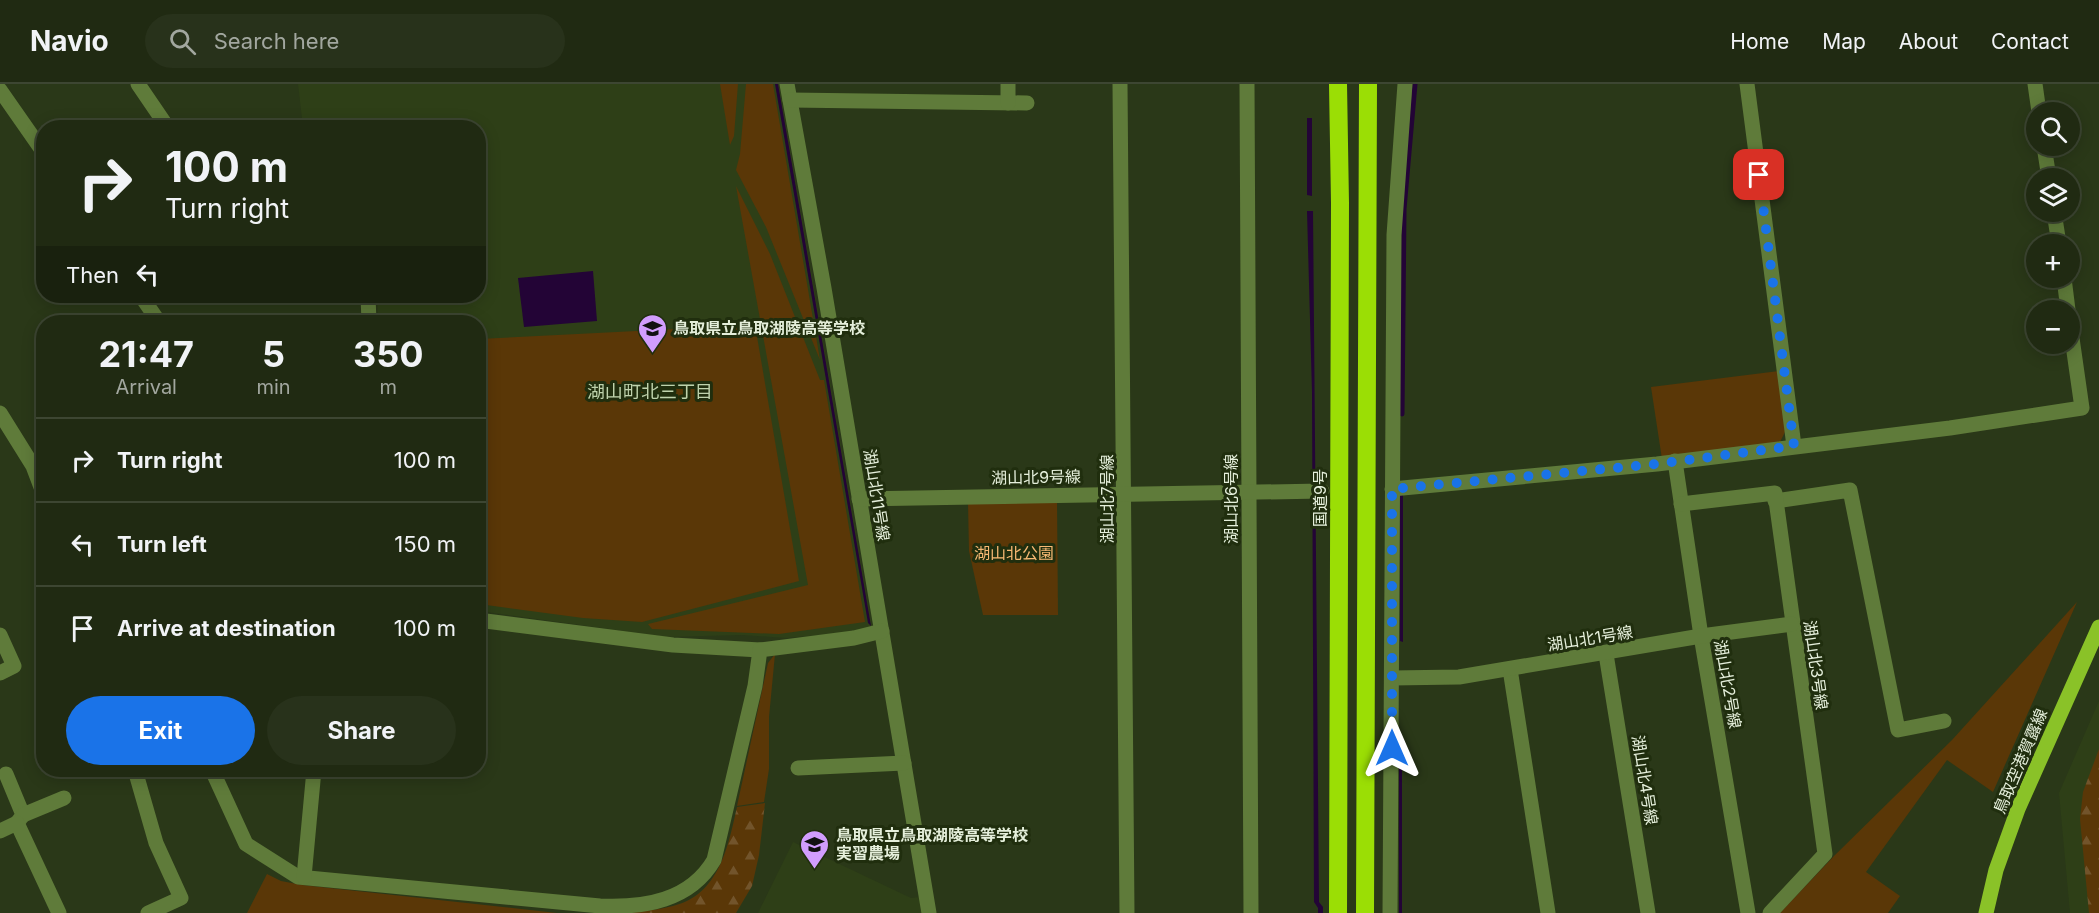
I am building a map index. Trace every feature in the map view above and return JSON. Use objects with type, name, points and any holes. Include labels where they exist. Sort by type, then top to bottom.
[{"type":"highway","name":"国道9号","points":[[1338,84],[1340,203],[1338,913]]},
{"type":"highway","points":[[1365,913],[1368,84]]},
{"type":"main road","name":"鳥取空港賀露線","points":[[1986,913],[1996,870],[2014,820],[2099,627]]},
{"type":"street","points":[[138,84],[163,120]]},
{"type":"street","name":"湖山北11号線","points":[[787,84],[825,288],[929,913]]},
{"type":"street","points":[[1008,84],[1008,103]]},
{"type":"street","name":"湖山北7号線","points":[[1120,84],[1127,913]]},
{"type":"street","name":"湖山北6号線","points":[[1247,84],[1251,913]]},
{"type":"street","points":[[1390,913],[1394,235],[1405,84]]},
{"type":"street","points":[[1747,84],[1794,446]]},
{"type":"street","points":[[2035,84],[2038,102]]},
{"type":"street","points":[[0,90],[36,142]]},
{"type":"street","points":[[790,100],[1028,103]]},
{"type":"street","points":[[1392,489],[1676,461],[1950,428],[2082,408],[2074,354]]},
{"type":"street","points":[[0,413],[36,474]]},
{"type":"street","name":"湖山北2号線","points":[[1676,461],[1701,636],[1748,913]]},
{"type":"street","points":[[1682,504],[1775,493],[1775,501],[1850,490],[1898,730],[1944,721]]},
{"type":"street","name":"湖山北9号線","points":[[859,499],[1322,491]]},
{"type":"street","name":"湖山北3号線","points":[[1770,913],[1825,854],[1775,501]]},
{"type":"street","points":[[486,621],[673,645],[760,650],[854,638],[882,631]]},
{"type":"street","name":"湖山北1号線","points":[[1392,678],[1459,677],[1606,654],[1701,636],[1792,624]]},
{"type":"street","points":[[0,635],[14,666],[0,673]]},
{"type":"street","points":[[215,777],[246,844],[298,877],[609,906],[656,903],[682,893],[706,874],[714,860],[755,686],[760,650]]},
{"type":"street","name":"湖山北4号線","points":[[1606,654],[1648,913]]},
{"type":"street","points":[[1510,669],[1548,913]]},
{"type":"street","points":[[798,768],[904,763]]},
{"type":"street","points":[[6,774],[20,819],[59,913]]},
{"type":"street","points":[[137,777],[156,843],[181,898],[148,913]]},
{"type":"street","points":[[304,877],[313,777]]},
{"type":"street","points":[[0,831],[64,798]]},
{"type":"shaded area","name":"鳥取県立鳥取湖陵高等学校","points":[[298,84],[779,84],[872,627],[845,633],[786,638],[742,635],[666,637],[486,612],[486,315],[378,315],[377,303],[486,303],[486,120],[302,120]]},
{"type":"shaded area","points":[[775,84],[778,84],[871,626],[868,623]]},
{"type":"shaded area","points":[[1307,118],[1312,118],[1312,196],[1307,195]]},
{"type":"shaded area","points":[[1307,211],[1313,211],[1319,902],[1323,907],[1323,913],[1318,913],[1314,902],[1312,392]]},
{"type":"shaded area","points":[[593,271],[597,321],[524,327],[518,278]]},
{"type":"shaded area","points":[[1400,494],[1403,494],[1403,642],[1400,641]]},
{"type":"shaded area","points":[[2099,701],[2099,913],[2070,913],[2059,793]]},
{"type":"shaded area","points":[[1399,734],[1402,734],[1402,913],[1399,913]]},
{"type":"shaded area","name":"鳥取県立鳥取湖陵高等学校 実習農場","points":[[793,842],[911,898],[920,897],[923,913],[758,913]]},
{"type":"green space","points":[[720,84],[738,84],[734,136],[730,145]]},
{"type":"green space","points":[[746,84],[773,84],[820,360],[766,227],[736,170],[740,154]]},
{"type":"green space","points":[[736,186],[770,254],[820,380],[824,380],[865,622],[779,634],[652,629],[648,624],[808,585]]},
{"type":"green space","points":[[755,325],[799,581],[642,622],[583,618],[486,605],[486,339]]},
{"type":"green space","points":[[1779,371],[1787,428],[1780,442],[1662,459],[1651,387]]},
{"type":"green space","name":"湖山北公園","points":[[1057,499],[1058,615],[983,615],[969,551],[968,502]]},
{"type":"green space","points":[[2077,602],[1993,792],[1947,760],[1866,872],[1900,896],[1888,913],[1780,913],[1834,856],[1952,740]]},
{"type":"green space","points":[[775,654],[769,717],[769,769],[764,802],[737,806],[768,663]]},
{"type":"green space","points":[[2099,749],[2099,913],[2089,913],[2080,819],[2083,792]]},
{"type":"green space","points":[[765,803],[759,855],[752,886],[736,913],[627,913],[673,906],[701,892],[719,867],[725,853],[737,807]]},
{"type":"green space","points":[[267,874],[281,881],[302,885],[557,913],[247,913]]},
{"type":"waterway","points":[[1402,414],[1404,209],[1415,84]]},
{"type":"place","name":"鳥取県立鳥取湖陵高等学校","points":[[652,354]]},
{"type":"place","name":"鳥取県立鳥取湖陵高等学校 実習農場","points":[[815,870]]},
{"type":"district","name":"湖山町北三丁目","points":[[650,391]]},
{"type":"route","points":[[1392,748],[1392,489],[1657,464],[1794,446],[1759,175]]}]
